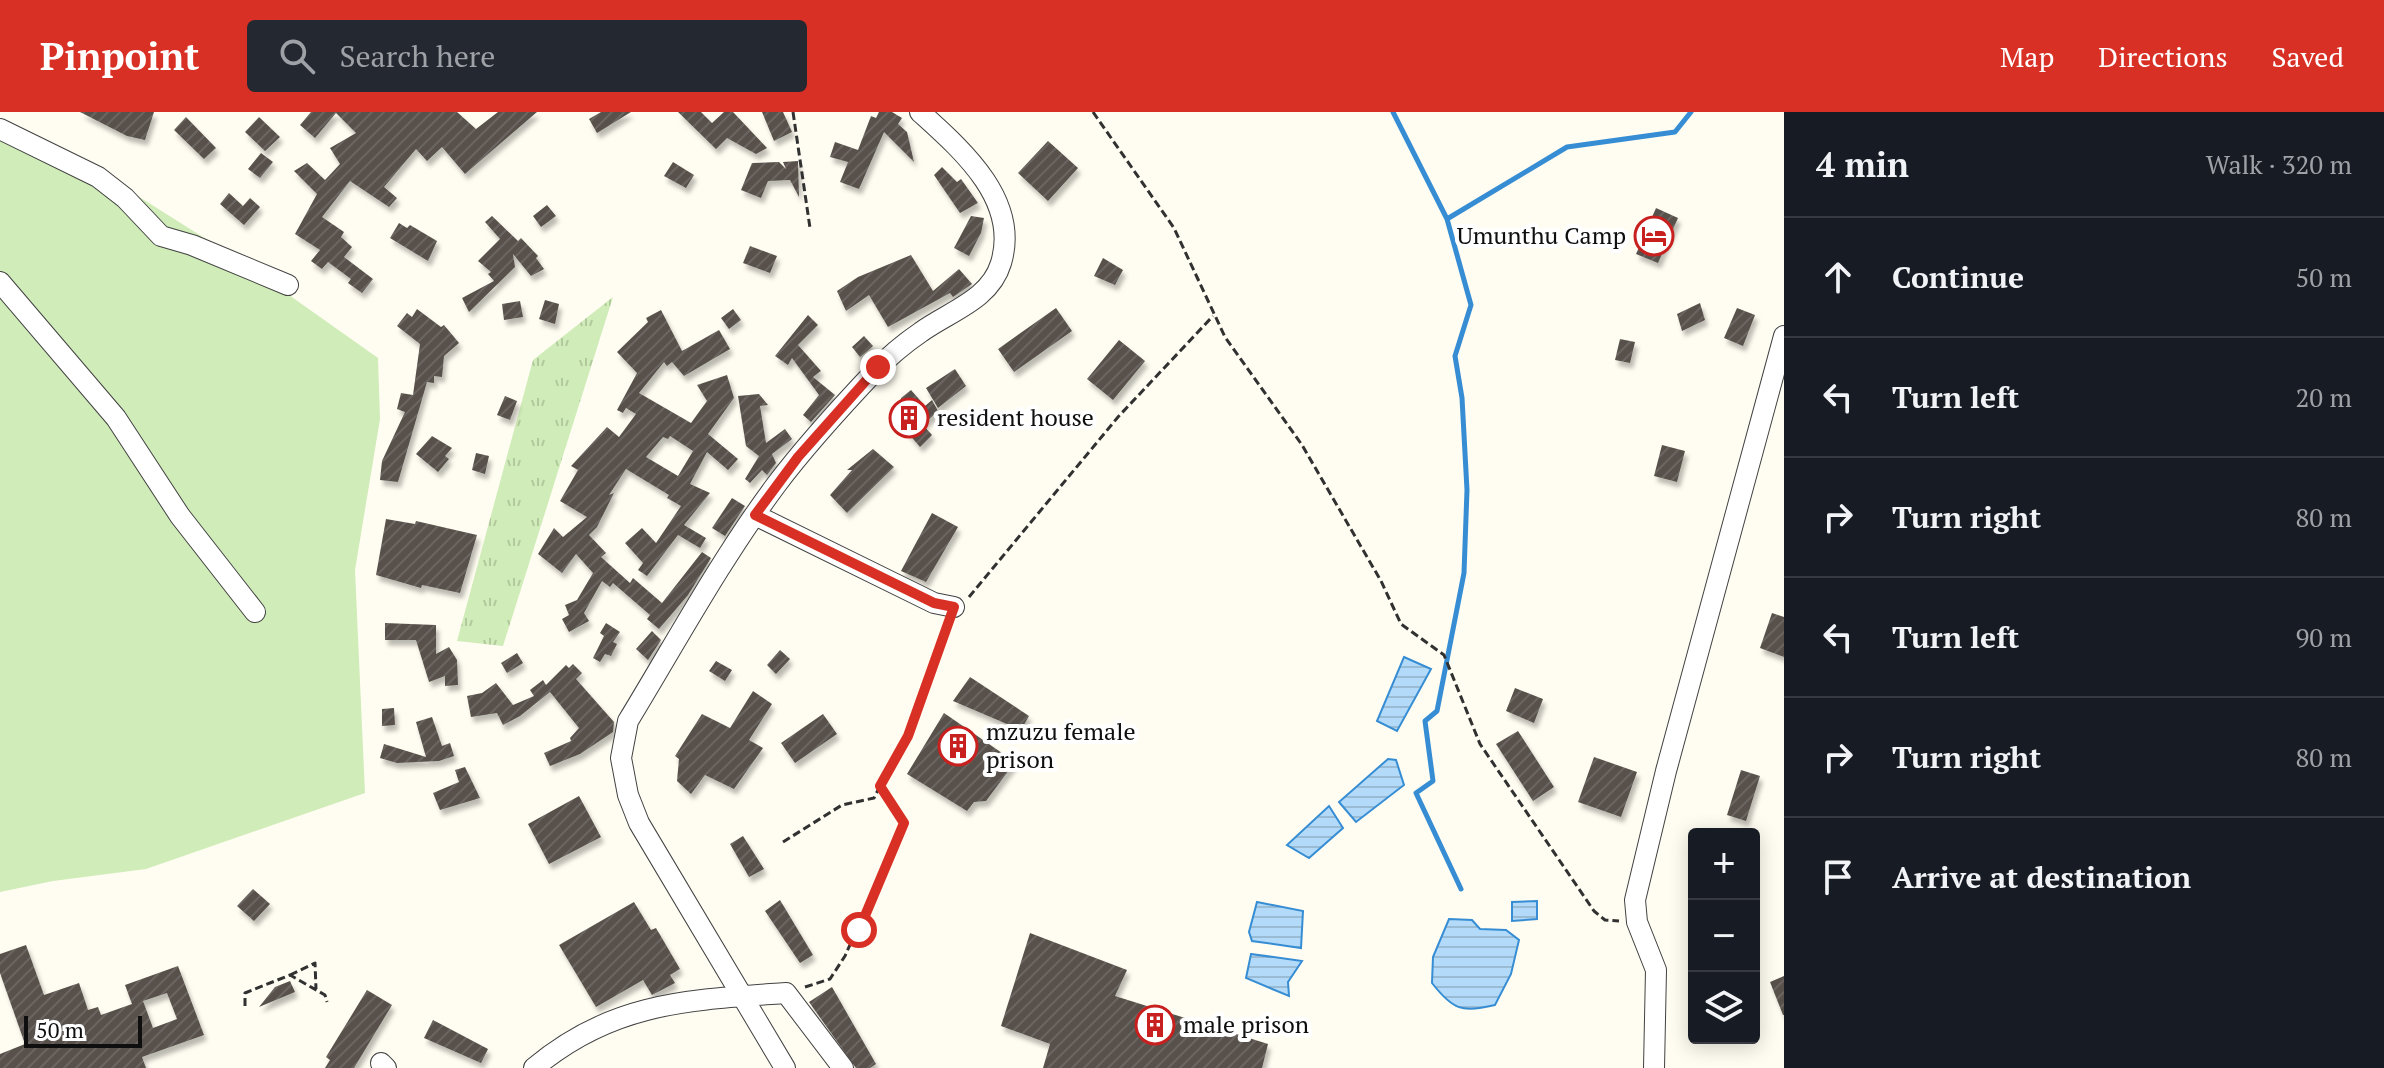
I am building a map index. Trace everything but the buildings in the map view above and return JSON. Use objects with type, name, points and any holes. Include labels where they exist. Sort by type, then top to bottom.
[{"type":"street","points":[[785,1068],[652,849],[628,795],[621,758],[628,721],[755,515],[798,457],[878,367],[920,332],[981,295],[995,281],[1002,260],[1005,232],[998,201],[956,145],[920,112]]},
{"type":"street","points":[[0,129],[98,177],[125,198],[161,236],[192,245],[288,285]]},
{"type":"street","points":[[0,282],[116,418],[180,516],[255,612]]},
{"type":"street","points":[[1654,1068],[1656,970],[1637,922],[1635,900],[1662,786],[1784,336]]},
{"type":"street","points":[[755,515],[934,603],[954,607]]},
{"type":"street","points":[[534,1068],[565,1043],[608,1020],[643,1009],[786,993],[843,1068]]},
{"type":"path","points":[[793,112],[810,228]]},
{"type":"path","points":[[1093,112],[1174,228],[1198,275],[1213,315],[1302,445],[1381,581],[1401,624],[1444,655],[1480,744],[1526,813],[1598,915],[1605,920],[1637,922]]},
{"type":"path","points":[[783,842],[842,805],[874,798],[908,736],[954,607],[970,596],[1118,417],[1213,315]]},
{"type":"path","points":[[786,993],[830,979],[879,888],[904,823],[880,786]]},
{"type":"path","points":[[245,1006],[245,993],[315,963],[316,989]]},
{"type":"path","points":[[290,975],[325,995],[327,1002]]},
{"type":"green space","points":[[0,134],[87,164],[241,261],[378,358],[380,419],[355,570],[365,793],[146,869],[53,881],[0,892]]},
{"type":"green space","points":[[613,297],[503,646],[457,641],[533,360]]},
{"type":"water","points":[[1404,657],[1431,669],[1397,731],[1377,721]]},
{"type":"water","points":[[1388,759],[1396,760],[1404,785],[1356,822],[1339,802]]},
{"type":"water","points":[[1329,806],[1343,828],[1309,858],[1287,845]]},
{"type":"water","points":[[1537,901],[1537,919],[1512,921],[1512,902]]},
{"type":"water","points":[[1257,902],[1303,911],[1301,948],[1252,941],[1249,932]]},
{"type":"water","points":[[1449,919],[1472,920],[1480,929],[1506,930],[1519,940],[1511,974],[1495,1005],[1474,1009],[1459,1007],[1446,999],[1432,983],[1433,957]]},
{"type":"water","points":[[1251,954],[1302,961],[1288,982],[1289,996],[1246,978]]},
{"type":"waterway","points":[[1393,112],[1447,219],[1471,305],[1455,356],[1462,398],[1467,490],[1464,573],[1437,711],[1425,721],[1433,781],[1416,793],[1461,889]]},
{"type":"waterway","points":[[1447,219],[1567,147],[1675,132],[1691,112]]},
{"type":"place","name":"Umunthu Camp","points":[[1654,236]]},
{"type":"place","name":"resident house","points":[[909,418]]},
{"type":"place","name":"mzuzu female prison","points":[[958,746]]},
{"type":"place","name":"male prison","points":[[1155,1025]]},
{"type":"route","points":[[859,930],[904,823],[880,786],[908,736],[954,607],[934,603],[755,515],[798,457],[878,367]]}]
